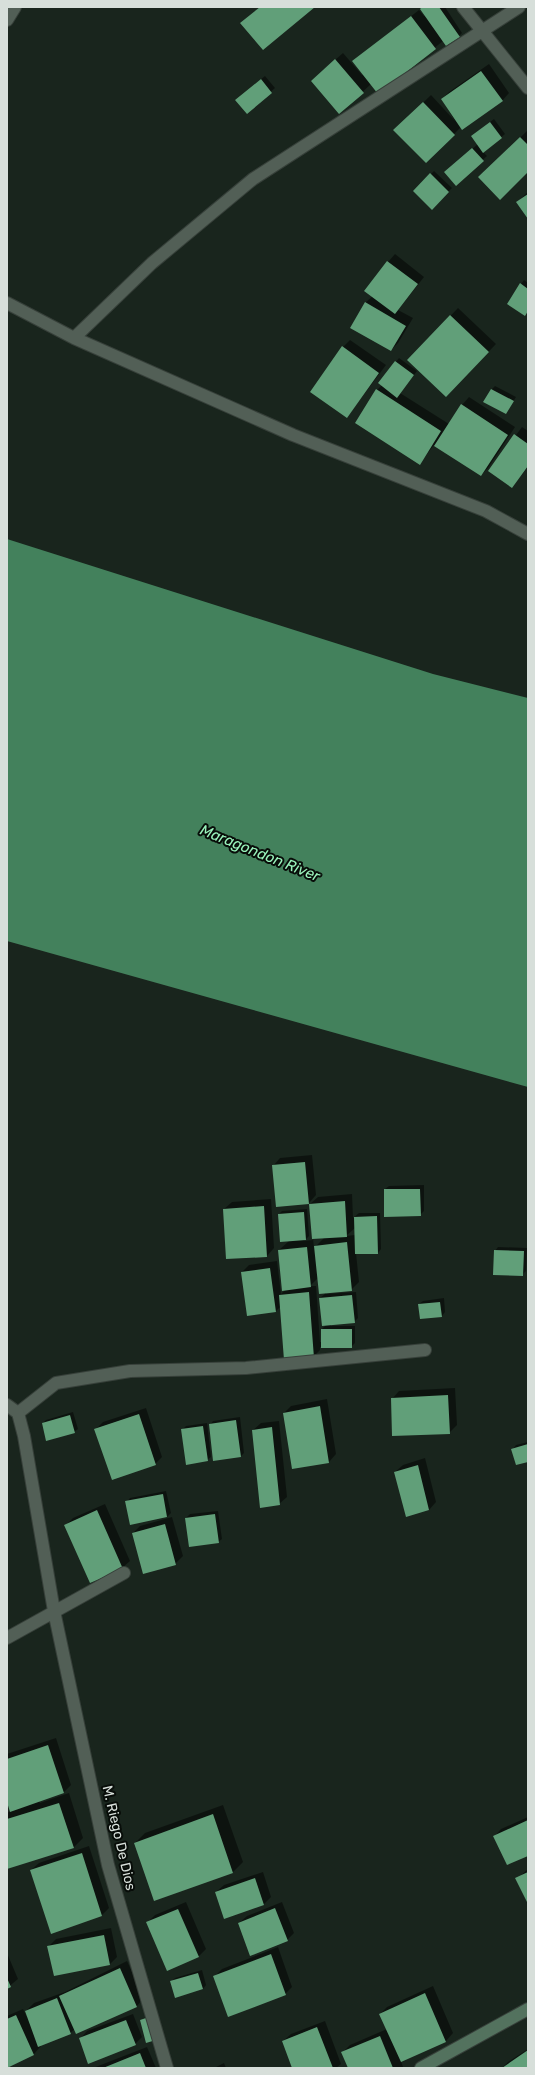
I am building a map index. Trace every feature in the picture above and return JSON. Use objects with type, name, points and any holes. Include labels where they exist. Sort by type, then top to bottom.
[{"type":"street","points":[[7,20],[15,7]]},
{"type":"street","points":[[463,7],[483,30],[528,88]]},
{"type":"street","points":[[74,338],[152,262],[253,179],[519,7]]},
{"type":"street","points":[[7,303],[74,338],[294,434],[486,511],[528,534]]},
{"type":"street","points":[[7,1405],[18,1413],[56,1383],[130,1371],[246,1368],[425,1350]]},
{"type":"street","name":"M. Riego De Dios","points":[[18,1413],[24,1436],[54,1611],[108,1865],[167,2068]]},
{"type":"street","points":[[7,1638],[124,1573]]},
{"type":"street","points":[[421,2068],[528,2009]]},
{"type":"water","name":"Maragondon River","points":[[7,539],[433,674],[528,698],[528,1087],[7,941]]},
{"type":"building","points":[[260,7],[315,7],[263,50],[240,23]]},
{"type":"building","points":[[422,7],[439,7],[460,37],[446,46],[420,9]]},
{"type":"building","points":[[411,16],[436,49],[378,94],[352,61]]},
{"type":"building","points":[[335,59],[364,93],[339,114],[311,81]]},
{"type":"building","points":[[481,71],[503,101],[462,130],[441,99]]},
{"type":"building","points":[[261,79],[272,93],[247,114],[235,100]]},
{"type":"building","points":[[423,102],[455,135],[426,163],[393,130]]},
{"type":"building","points":[[490,122],[502,138],[483,153],[471,136]]},
{"type":"building","points":[[520,137],[528,145],[528,172],[500,200],[478,177]]},
{"type":"building","points":[[472,148],[484,161],[456,186],[444,172]]},
{"type":"building","points":[[430,173],[449,192],[432,210],[413,191]]},
{"type":"building","points":[[528,194],[528,219],[516,202]]},
{"type":"building","points":[[387,261],[418,284],[395,314],[364,291]]},
{"type":"building","points":[[520,283],[528,289],[528,311],[525,316],[507,304]]},
{"type":"building","points":[[365,302],[406,326],[391,351],[350,328]]},
{"type":"building","points":[[450,315],[489,352],[446,397],[407,360]]},
{"type":"building","points":[[342,346],[379,373],[347,418],[310,392]]},
{"type":"building","points":[[395,361],[414,375],[397,398],[378,383]]},
{"type":"building","points":[[376,389],[441,431],[420,465],[355,423]]},
{"type":"building","points":[[491,389],[514,401],[506,414],[483,402]]},
{"type":"building","points":[[461,404],[508,435],[481,476],[434,446]]},
{"type":"building","points":[[514,434],[528,444],[528,466],[512,488],[488,471]]},
{"type":"building","points":[[305,1162],[309,1204],[276,1207],[272,1165]]},
{"type":"building","points":[[384,1189],[420,1189],[421,1216],[384,1217]]},
{"type":"building","points":[[345,1201],[347,1237],[312,1239],[309,1204]]},
{"type":"building","points":[[264,1206],[267,1257],[226,1259],[223,1209]]},
{"type":"building","points":[[304,1212],[306,1240],[280,1242],[278,1214]]},
{"type":"building","points":[[377,1216],[378,1254],[355,1254],[354,1217]]},
{"type":"building","points":[[347,1242],[352,1291],[319,1294],[314,1246]]},
{"type":"building","points":[[307,1247],[311,1287],[282,1291],[278,1250]]},
{"type":"building","points":[[494,1250],[524,1251],[523,1276],[493,1275]]},
{"type":"building","points":[[270,1268],[276,1312],[247,1316],[241,1272]]},
{"type":"building","points":[[309,1292],[314,1358],[284,1360],[279,1295]]},
{"type":"building","points":[[352,1295],[355,1323],[322,1326],[319,1298]]},
{"type":"building","points":[[440,1302],[442,1317],[420,1319],[418,1304]]},
{"type":"building","points":[[321,1329],[352,1329],[352,1348],[321,1348]]},
{"type":"building","points":[[448,1395],[450,1434],[392,1436],[391,1398]]},
{"type":"building","points":[[320,1406],[329,1463],[292,1469],[283,1413]]},
{"type":"building","points":[[139,1414],[156,1465],[112,1480],[94,1429]]},
{"type":"building","points":[[70,1415],[75,1433],[46,1441],[42,1423]]},
{"type":"building","points":[[236,1420],[241,1457],[213,1461],[209,1424]]},
{"type":"building","points":[[203,1426],[208,1461],[186,1465],[181,1429]]},
{"type":"building","points":[[272,1427],[280,1505],[260,1508],[252,1430]]},
{"type":"building","points":[[528,1444],[528,1462],[516,1465],[511,1449]]},
{"type":"building","points":[[418,1465],[429,1510],[406,1517],[394,1472]]},
{"type":"building","points":[[163,1494],[167,1517],[130,1525],[125,1501]]},
{"type":"building","points":[[97,1510],[123,1569],[90,1583],[64,1525]]},
{"type":"building","points":[[215,1514],[219,1543],[189,1547],[185,1518]]},
{"type":"building","points":[[165,1524],[176,1565],[143,1574],[132,1533]]},
{"type":"building","points":[[48,1745],[64,1793],[10,1812],[7,1802],[7,1759]]},
{"type":"building","points":[[59,1803],[74,1848],[7,1869],[7,1819]]},
{"type":"building","points":[[213,1814],[233,1873],[154,1901],[134,1843]]},
{"type":"building","points":[[528,1820],[528,1856],[507,1865],[493,1836]]},
{"type":"building","points":[[82,1853],[102,1916],[51,1934],[30,1870]]},
{"type":"building","points":[[528,1872],[528,1904],[515,1878]]},
{"type":"building","points":[[255,1878],[264,1905],[224,1919],[215,1892]]},
{"type":"building","points":[[275,1908],[288,1941],[250,1956],[238,1923]]},
{"type":"building","points":[[178,1909],[199,1957],[167,1971],[146,1922]]},
{"type":"building","points":[[104,1935],[110,1965],[54,1976],[47,1946]]},
{"type":"building","points":[[271,1954],[286,1995],[228,2017],[213,1976]]},
{"type":"building","points":[[120,1968],[137,2007],[76,2034],[59,1996]]},
{"type":"building","points":[[198,1973],[203,1989],[175,1998],[170,1981]]},
{"type":"building","points":[[7,1978],[11,1987],[7,1989]]},
{"type":"building","points":[[425,1993],[446,2042],[401,2062],[379,2014]]},
{"type":"building","points":[[57,1998],[71,2034],[38,2047],[25,2011]]},
{"type":"building","points":[[16,2015],[34,2055],[7,2068],[7,2019]]},
{"type":"building","points":[[149,2017],[156,2040],[146,2043],[140,2020]]},
{"type":"building","points":[[126,2020],[136,2045],[88,2064],[79,2038]]},
{"type":"building","points":[[317,2027],[333,2068],[292,2068],[282,2041]]},
{"type":"building","points":[[380,2036],[393,2068],[348,2068],[341,2052]]},
{"type":"building","points":[[528,2050],[528,2068],[502,2068]]},
{"type":"building","points":[[140,2053],[146,2068],[103,2068]]}]
